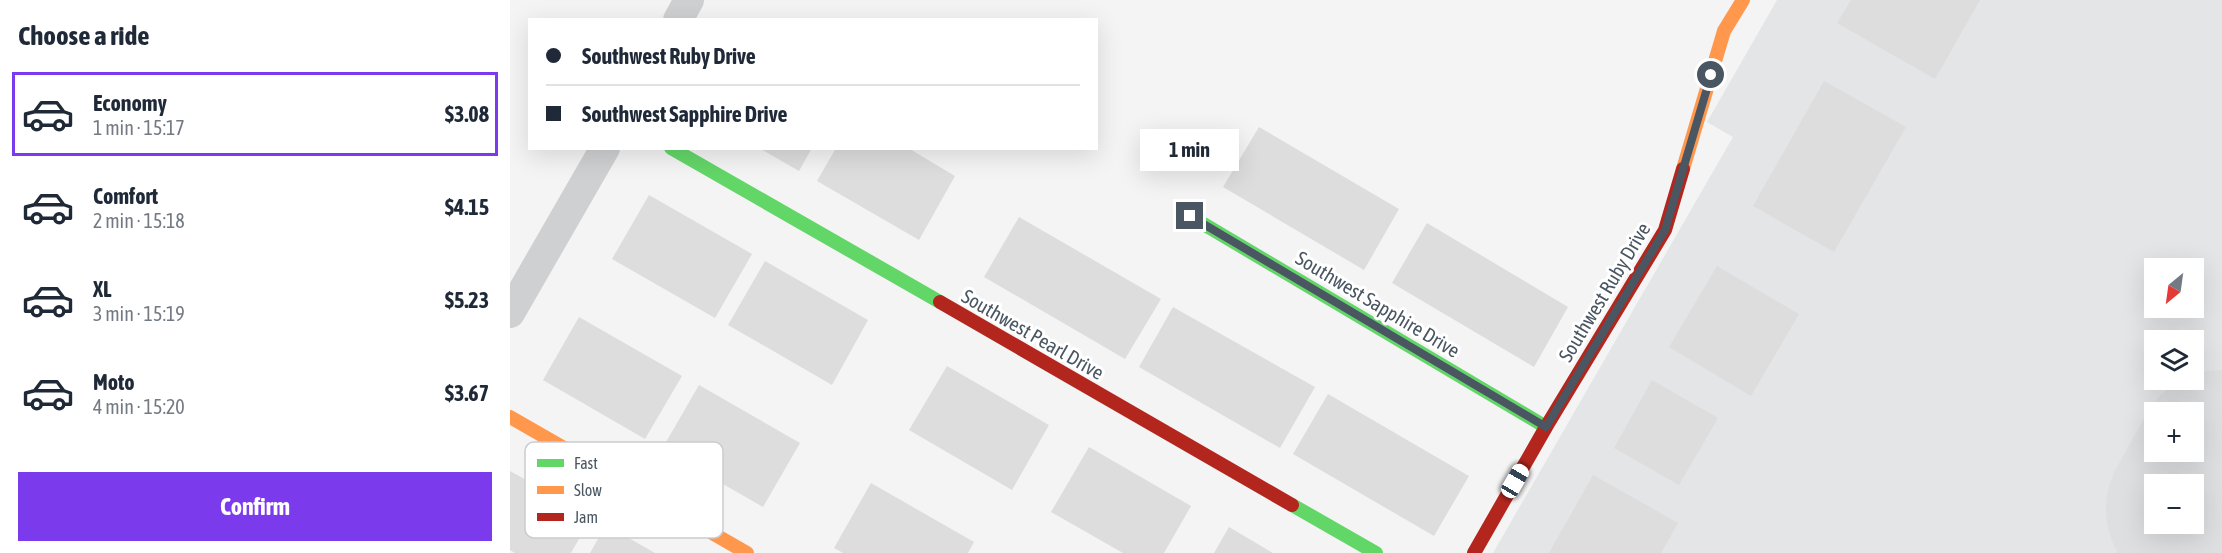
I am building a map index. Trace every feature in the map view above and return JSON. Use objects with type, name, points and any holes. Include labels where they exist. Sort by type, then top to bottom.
[{"type":"street","points":[[679,18],[689,0]]},
{"type":"street","name":"Southwest Ruby Drive","points":[[1474,553],[1546,427],[1665,230],[1724,31],[1743,0]]},
{"type":"street","points":[[510,313],[604,150]]},
{"type":"street","name":"Southwest Pearl Drive","points":[[674,150],[1376,553]]},
{"type":"street","name":"Southwest Sapphire Drive","points":[[1190,216],[1546,427]]},
{"type":"street","points":[[510,417],[554,442]]},
{"type":"street","points":[[721,538],[747,553]]},
{"type":"shaded area","points":[[1777,0],[2222,0],[2222,553],[1493,553],[1733,137],[1707,122]]},
{"type":"building","points":[[1851,0],[1980,0],[1935,79],[1837,23]]},
{"type":"building","points":[[1824,81],[1906,127],[1834,252],[1753,206]]},
{"type":"building","points":[[1259,127],[1399,209],[1364,270],[1223,187]]},
{"type":"building","points":[[762,150],[811,150],[799,171]]},
{"type":"building","points":[[835,150],[911,150],[955,176],[919,240],[817,181]]},
{"type":"building","points":[[649,195],[752,254],[715,318],[612,259]]},
{"type":"building","points":[[1019,217],[1161,299],[1125,359],[984,277]]},
{"type":"building","points":[[1427,223],[1568,307],[1534,367],[1392,283]]},
{"type":"building","points":[[765,261],[868,320],[832,385],[728,325]]},
{"type":"building","points":[[1717,266],[1799,314],[1751,396],[1669,347]]},
{"type":"building","points":[[1173,307],[1315,387],[1280,448],[1139,367]]},
{"type":"building","points":[[579,317],[682,376],[645,439],[543,380]]},
{"type":"building","points":[[947,366],[1049,425],[1012,490],[909,430]]},
{"type":"building","points":[[1652,380],[1718,418],[1679,485],[1614,448]]},
{"type":"building","points":[[699,385],[800,443],[763,507],[723,484],[723,442],[666,442]]},
{"type":"building","points":[[1328,394],[1469,476],[1434,536],[1293,454]]},
{"type":"building","points":[[1089,447],[1191,506],[1164,553],[1123,553],[1051,512]]},
{"type":"building","points":[[510,471],[525,479],[525,538],[580,538],[571,553],[515,553],[510,550]]},
{"type":"building","points":[[1593,475],[1678,523],[1661,553],[1549,553]]},
{"type":"building","points":[[871,483],[974,542],[968,553],[843,553],[834,548]]},
{"type":"building","points":[[1229,527],[1273,553],[1214,553]]},
{"type":"building","points":[[599,538],[629,538],[655,553],[590,553]]},
{"type":"runway","points":[[2204,489],[2222,457]]},
{"type":"traffic: fast","points":[[674,150],[940,302]]},
{"type":"traffic: fast","points":[[1190,216],[1546,427]]},
{"type":"traffic: fast","points":[[1292,505],[1376,553]]},
{"type":"traffic: slow","points":[[1683,169],[1724,31],[1743,0]]},
{"type":"traffic: slow","points":[[510,417],[554,442]]},
{"type":"traffic: slow","points":[[721,538],[747,553]]},
{"type":"traffic: jam","points":[[1474,553],[1546,427],[1665,230],[1683,169]]},
{"type":"traffic: jam","points":[[940,302],[1292,505]]},
{"type":"route","points":[[1190,216],[1546,427],[1665,230],[1711,75]]}]
